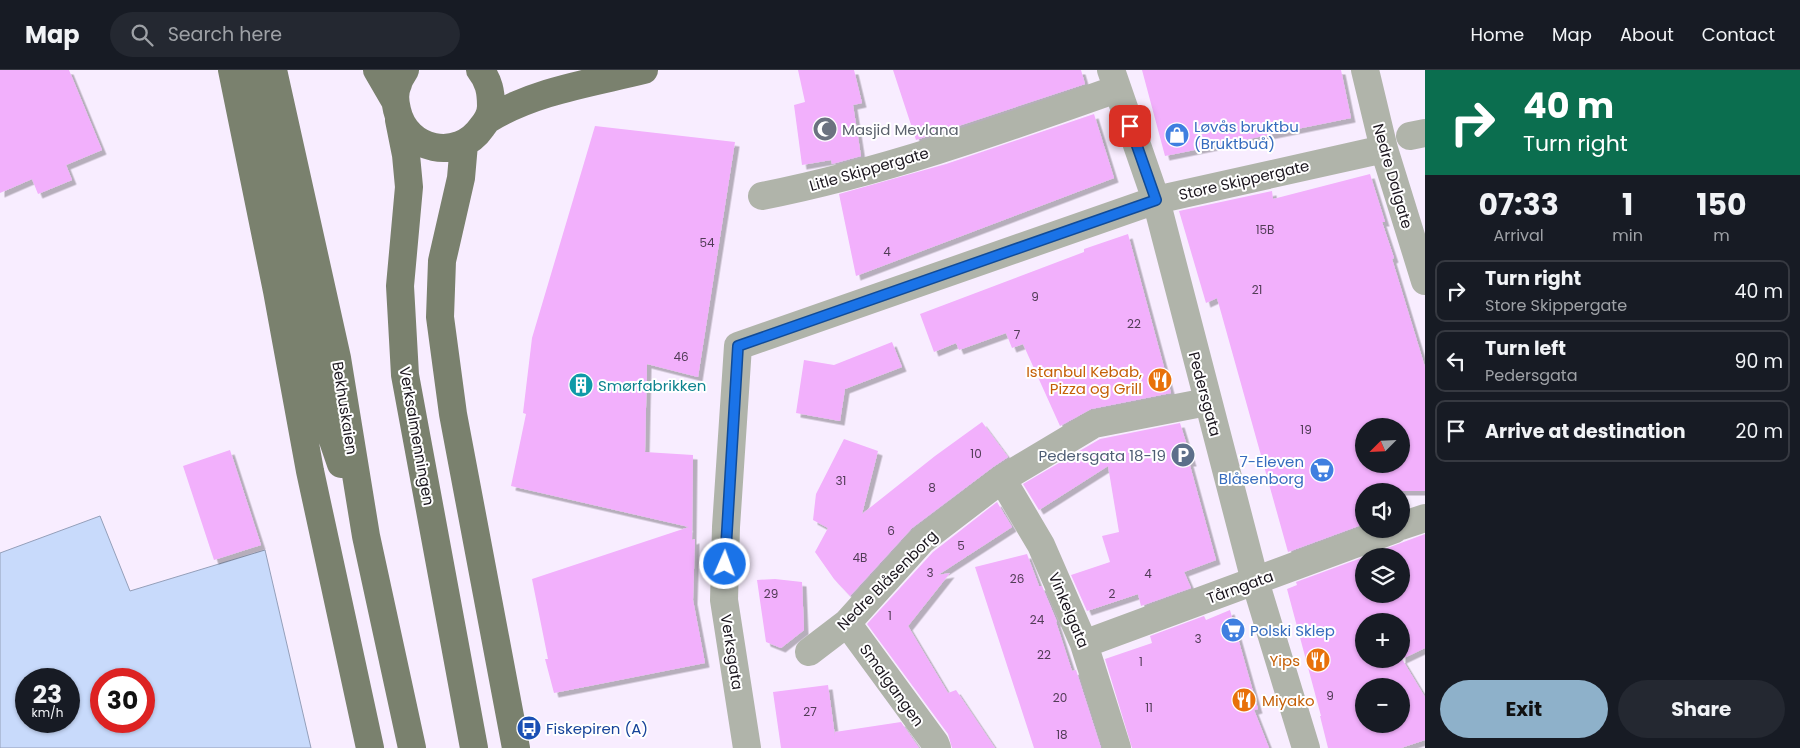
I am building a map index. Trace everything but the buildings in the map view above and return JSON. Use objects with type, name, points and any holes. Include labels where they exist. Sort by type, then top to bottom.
[{"type":"main road","points":[[232,70],[277,291],[310,472],[370,748]]},
{"type":"main road","points":[[253,70],[304,328],[328,426],[366,536]]},
{"type":"main road","name":"Bekhuskaien","points":[[273,70],[337,358],[366,536],[412,748]]},
{"type":"main road","name":"Verksalmenningen","points":[[377,70],[397,111],[406,154],[408,187],[400,286],[404,375],[474,748]]},
{"type":"main road","points":[[405,70],[397,84],[397,111],[409,134],[422,144],[448,148],[464,144],[478,134],[487,120],[491,110],[491,93],[486,76],[480,70]]},
{"type":"main road","points":[[487,120],[506,108],[548,93],[644,70]]},
{"type":"main road","points":[[464,144],[461,178],[442,261],[440,317],[453,414],[516,748]]},
{"type":"street","name":"Nedre Dalgate","points":[[1365,70],[1384,149],[1425,281]]},
{"type":"street","name":"Litle Skippergate","points":[[762,196],[837,180],[987,136],[1114,79]]},
{"type":"street","name":"Pedersgata","points":[[1114,79],[1156,200],[1255,581],[1306,748]]},
{"type":"street","name":"Store Skippergate","points":[[738,346],[1156,200],[1384,149]]},
{"type":"street","name":"Verksgata","points":[[738,346],[726,527],[724,600],[747,748]]},
{"type":"street","name":"Nedre Blåsenborg","points":[[809,652],[847,624],[922,540],[1002,479],[1094,424],[1207,402]]},
{"type":"street","name":"Vinkelgata","points":[[1002,479],[1041,545],[1084,644],[1117,748]]},
{"type":"street","points":[[1410,523],[1425,518]]},
{"type":"street","name":"Tårngata","points":[[1084,644],[1371,538]]},
{"type":"street","name":"Smalgangen","points":[[847,624],[937,748]]},
{"type":"water","points":[[100,516],[130,591],[265,550],[311,748],[0,748],[0,553]]},
{"type":"place","name":"Masjid Mevlana","points":[[825,129]]},
{"type":"place","name":"Løvås bruktbu (Bruktbuå)","points":[[1177,135]]},
{"type":"place","name":"Istanbul Kebab, Pizza og Grill","points":[[1160,380]]},
{"type":"place","name":"Smørfabrikken","points":[[581,385]]},
{"type":"place","name":"Pedersgata 18-19","points":[[1183,455]]},
{"type":"place","name":"7-Eleven Blåsenborg","points":[[1322,470]]},
{"type":"place","name":"Polski Sklep","points":[[1233,630]]},
{"type":"place","name":"Yips","points":[[1318,660]]},
{"type":"place","name":"Miyako","points":[[1244,700]]},
{"type":"place","name":"Fiskepiren (A)","points":[[529,728]]},
{"type":"route","points":[[725,564],[738,346],[1156,200],[1130,126]]}]
